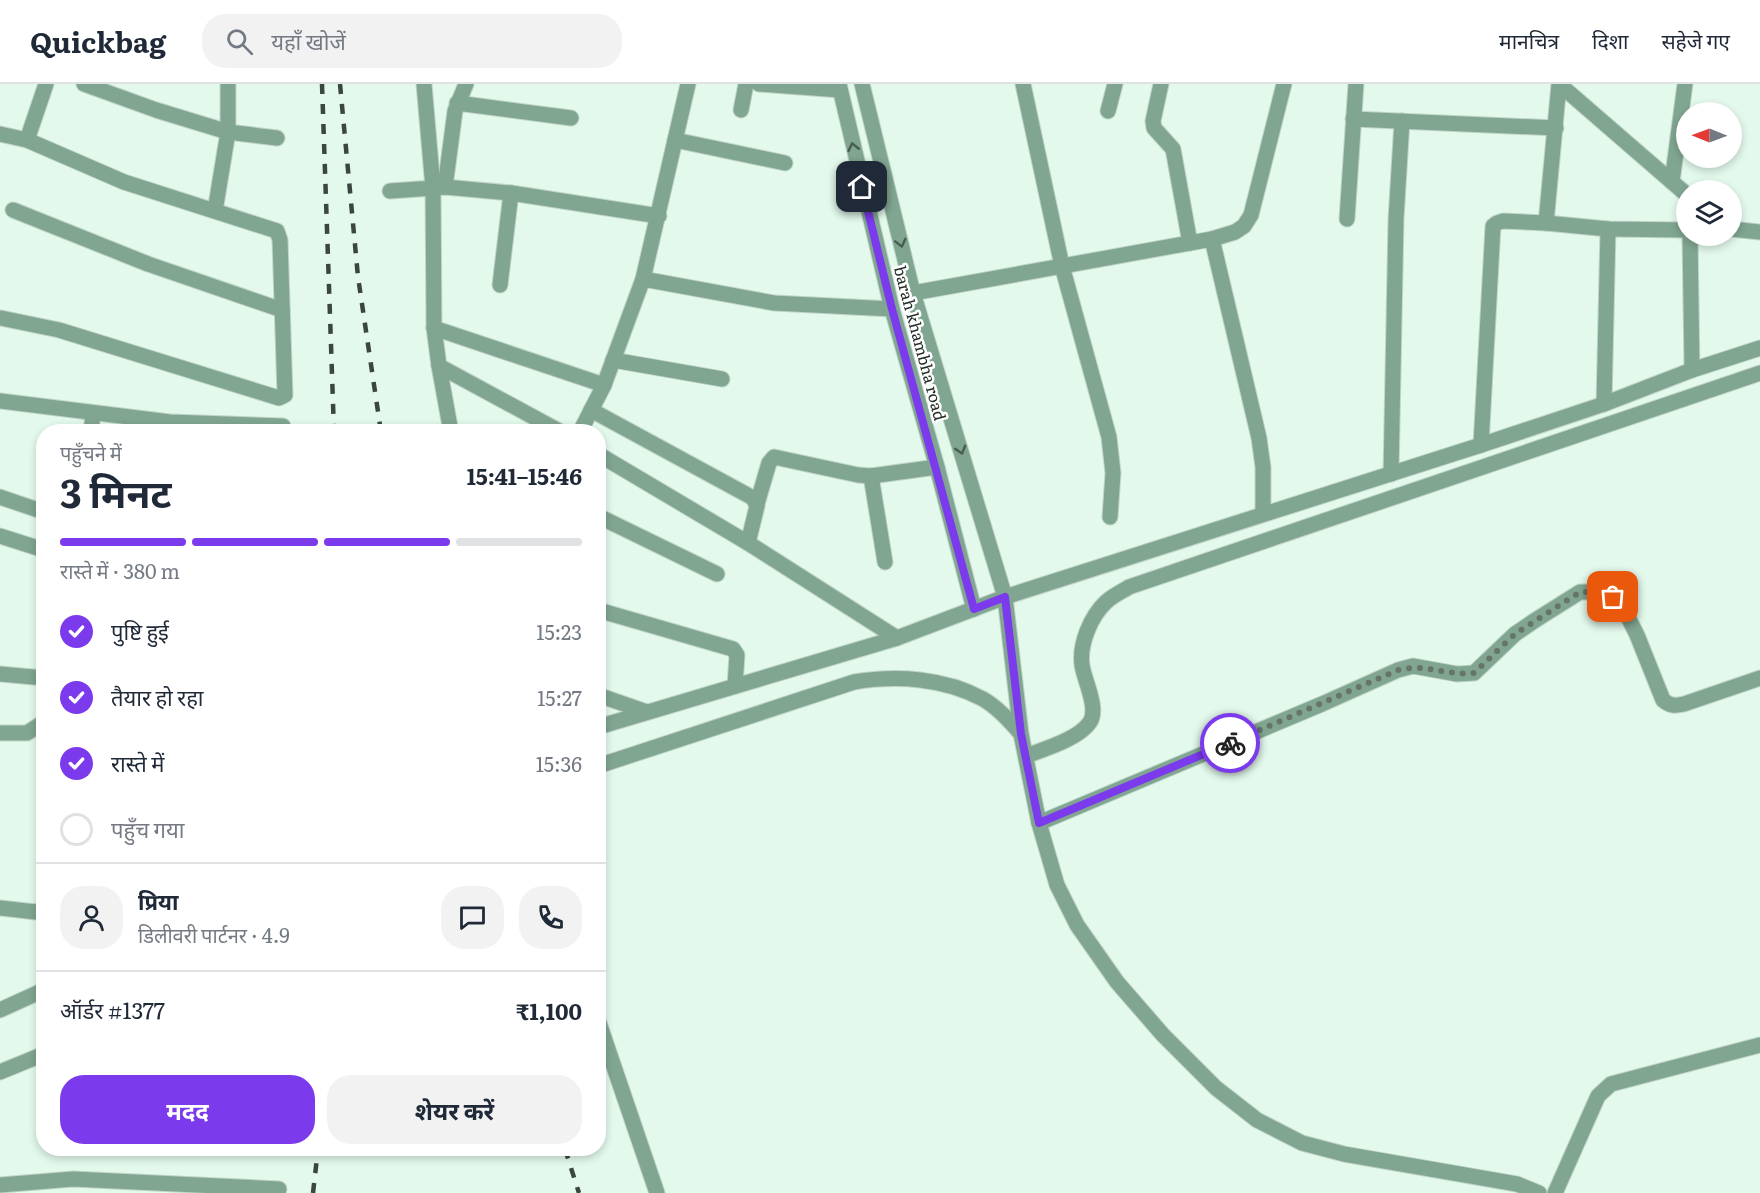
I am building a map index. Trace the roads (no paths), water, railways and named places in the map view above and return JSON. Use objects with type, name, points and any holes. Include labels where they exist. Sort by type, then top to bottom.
[{"type":"street","points":[[27,140],[46,84]]},
{"type":"street","points":[[84,84],[156,110],[228,132],[277,138]]},
{"type":"street","points":[[215,211],[228,132],[228,84]]},
{"type":"street","points":[[424,84],[439,188]]},
{"type":"street","points":[[450,424],[434,328],[439,188],[457,104],[466,84]]},
{"type":"street","points":[[584,424],[604,385],[644,279],[688,84]]},
{"type":"street","points":[[741,110],[746,84]]},
{"type":"street","points":[[759,84],[839,87]]},
{"type":"street","name":"barah khambha road","points":[[862,84],[913,293],[1005,597],[1021,734],[1039,823],[1056,885],[1077,925],[1117,982],[1163,1035],[1215,1088],[1257,1120],[1302,1143],[1334,1151],[1517,1184],[1539,1193]]},
{"type":"street","points":[[1023,84],[1062,266],[1109,437],[1113,473],[1110,517]]},
{"type":"street","points":[[1108,111],[1115,84]]},
{"type":"street","points":[[1161,84],[1153,122],[1154,128],[1173,148],[1190,243]]},
{"type":"street","points":[[913,293],[1212,239],[1235,232],[1244,226],[1251,215],[1284,84]]},
{"type":"street","points":[[1347,219],[1356,84]]},
{"type":"street","points":[[1672,182],[1685,84]]},
{"type":"street","points":[[1563,86],[1676,185]]},
{"type":"street","points":[[1546,223],[1563,86]]},
{"type":"street","name":"barah khambha road","points":[[839,87],[892,309],[974,609]]},
{"type":"street","points":[[457,104],[571,118]]},
{"type":"street","points":[[1353,119],[1556,128]]},
{"type":"street","points":[[1391,474],[1396,219],[1402,121]]},
{"type":"street","points":[[0,134],[27,140],[124,182],[277,231],[280,240],[285,396],[279,398],[59,330],[1,318]]},
{"type":"street","points":[[675,140],[784,163]]},
{"type":"street","points":[[390,191],[439,188],[511,193],[659,216]]},
{"type":"street","points":[[500,285],[511,193]]},
{"type":"street","points":[[13,210],[148,264],[282,309]]},
{"type":"street","points":[[1481,445],[1493,226],[1503,222],[1546,223],[1608,229],[1676,230]]},
{"type":"street","points":[[1604,404],[1608,229]]},
{"type":"street","points":[[1742,231],[1760,232]]},
{"type":"street","points":[[1212,239],[1258,438],[1263,467],[1263,514]]},
{"type":"street","points":[[1690,246],[1692,370]]},
{"type":"street","points":[[644,279],[774,303],[892,309]]},
{"type":"street","points":[[434,328],[604,385]]},
{"type":"street","points":[[606,725],[897,638],[1005,597],[1481,445],[1760,348]]},
{"type":"street","points":[[613,360],[722,380]]},
{"type":"street","points":[[439,366],[546,424]]},
{"type":"street","points":[[1026,756],[1058,744],[1086,728],[1092,720],[1091,698],[1082,665],[1083,644],[1090,623],[1097,612],[1105,603],[1129,587],[1760,373]]},
{"type":"street","points":[[0,400],[93,414],[196,424]]},
{"type":"street","points":[[591,410],[753,498],[757,504]]},
{"type":"street","points":[[92,424],[93,414]]},
{"type":"street","points":[[747,543],[769,463],[774,457],[871,476],[937,467]]},
{"type":"street","points":[[606,459],[747,543],[897,638]]},
{"type":"street","points":[[871,476],[885,562]]},
{"type":"street","points":[[0,497],[36,509]]},
{"type":"street","points":[[606,520],[717,573]]},
{"type":"street","points":[[0,536],[36,547]]},
{"type":"street","points":[[1039,823],[1398,670],[1413,666],[1457,674],[1474,673],[1515,634],[1580,592],[1593,592],[1613,597],[1620,602],[1637,635],[1663,700],[1669,705],[1684,704],[1760,678]]},
{"type":"street","points":[[606,612],[733,649],[737,655],[735,686]]},
{"type":"street","points":[[0,674],[36,677]]},
{"type":"street","points":[[606,763],[854,682],[875,678],[900,678],[950,684],[985,700],[1021,734]]},
{"type":"street","points":[[606,698],[647,712]]},
{"type":"street","points":[[0,733],[27,733],[36,727]]},
{"type":"street","points":[[0,908],[36,912]]},
{"type":"street","points":[[0,1010],[36,994]]},
{"type":"street","points":[[606,1043],[657,1193]]},
{"type":"street","points":[[1555,1193],[1603,1089],[1611,1084],[1760,1045]]},
{"type":"street","points":[[0,1072],[36,1057]]},
{"type":"street","points":[[0,1185],[72,1179],[279,1189]]},
{"type":"railway","points":[[322,84],[334,424]]},
{"type":"railway","points":[[340,84],[358,277],[380,424]]},
{"type":"railway","points":[[313,1193],[317,1156]]},
{"type":"railway","points":[[567,1156],[579,1193]]}]
